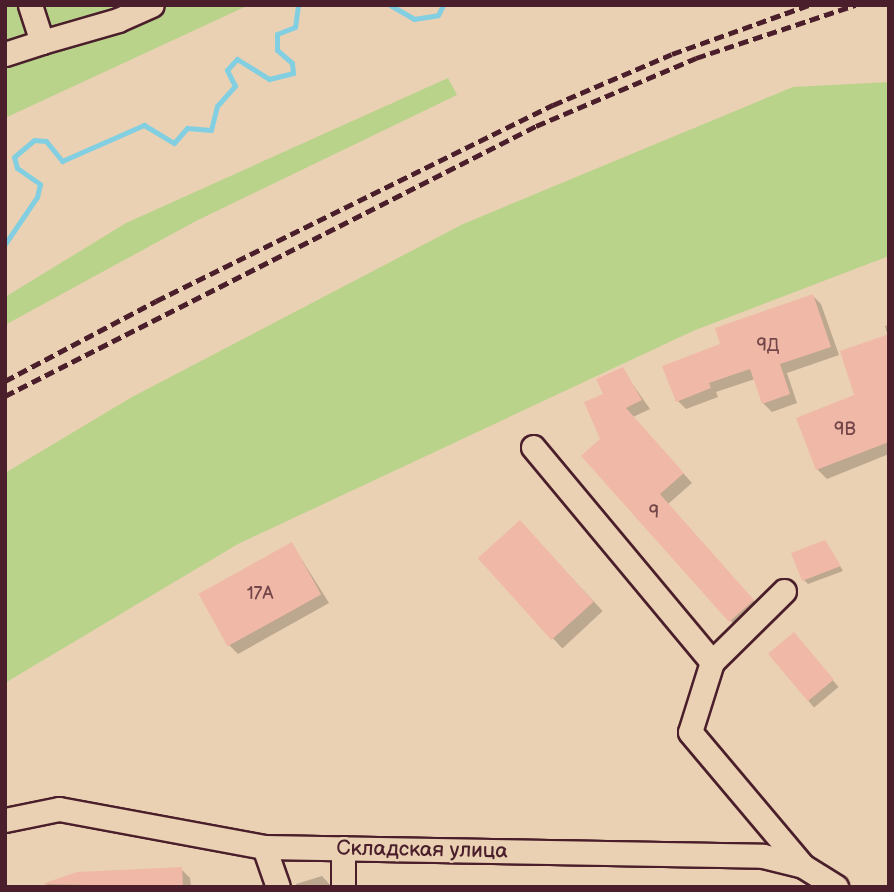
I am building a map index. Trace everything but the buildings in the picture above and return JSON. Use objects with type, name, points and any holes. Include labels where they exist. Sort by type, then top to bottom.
[{"type":"street","points":[[30,5],[42,42]]},
{"type":"street","points":[[5,54],[118,20],[152,5]]},
{"type":"street","points":[[533,447],[712,662]]},
{"type":"street","points":[[784,591],[712,662],[690,732],[803,866]]},
{"type":"street","name":"Складская улица","points":[[5,820],[59,809],[264,847],[763,856],[803,866],[836,887]]},
{"type":"street","points":[[264,847],[278,887]]},
{"type":"street","points":[[344,848],[344,887]]},
{"type":"green space","points":[[5,5],[249,5],[5,118]]},
{"type":"green space","points":[[448,78],[457,95],[196,221],[5,325],[5,297],[126,223]]},
{"type":"green space","points":[[889,82],[889,256],[693,331],[238,544],[5,683],[5,473],[132,397],[463,224],[793,87]]},
{"type":"waterway","points":[[5,244],[37,197],[40,184],[17,168],[14,157],[34,140],[46,141],[62,161],[144,125],[174,143],[187,128],[211,130],[217,106],[235,86],[227,70],[237,59],[269,79],[293,73],[292,63],[277,50],[277,34],[295,27],[298,5]]},
{"type":"waterway","points":[[390,5],[414,19],[438,15],[443,5]]},
{"type":"railway","points":[[5,381],[156,301],[553,105],[672,54],[809,5]]},
{"type":"railway","points":[[5,396],[536,126],[696,58],[855,5]]}]
